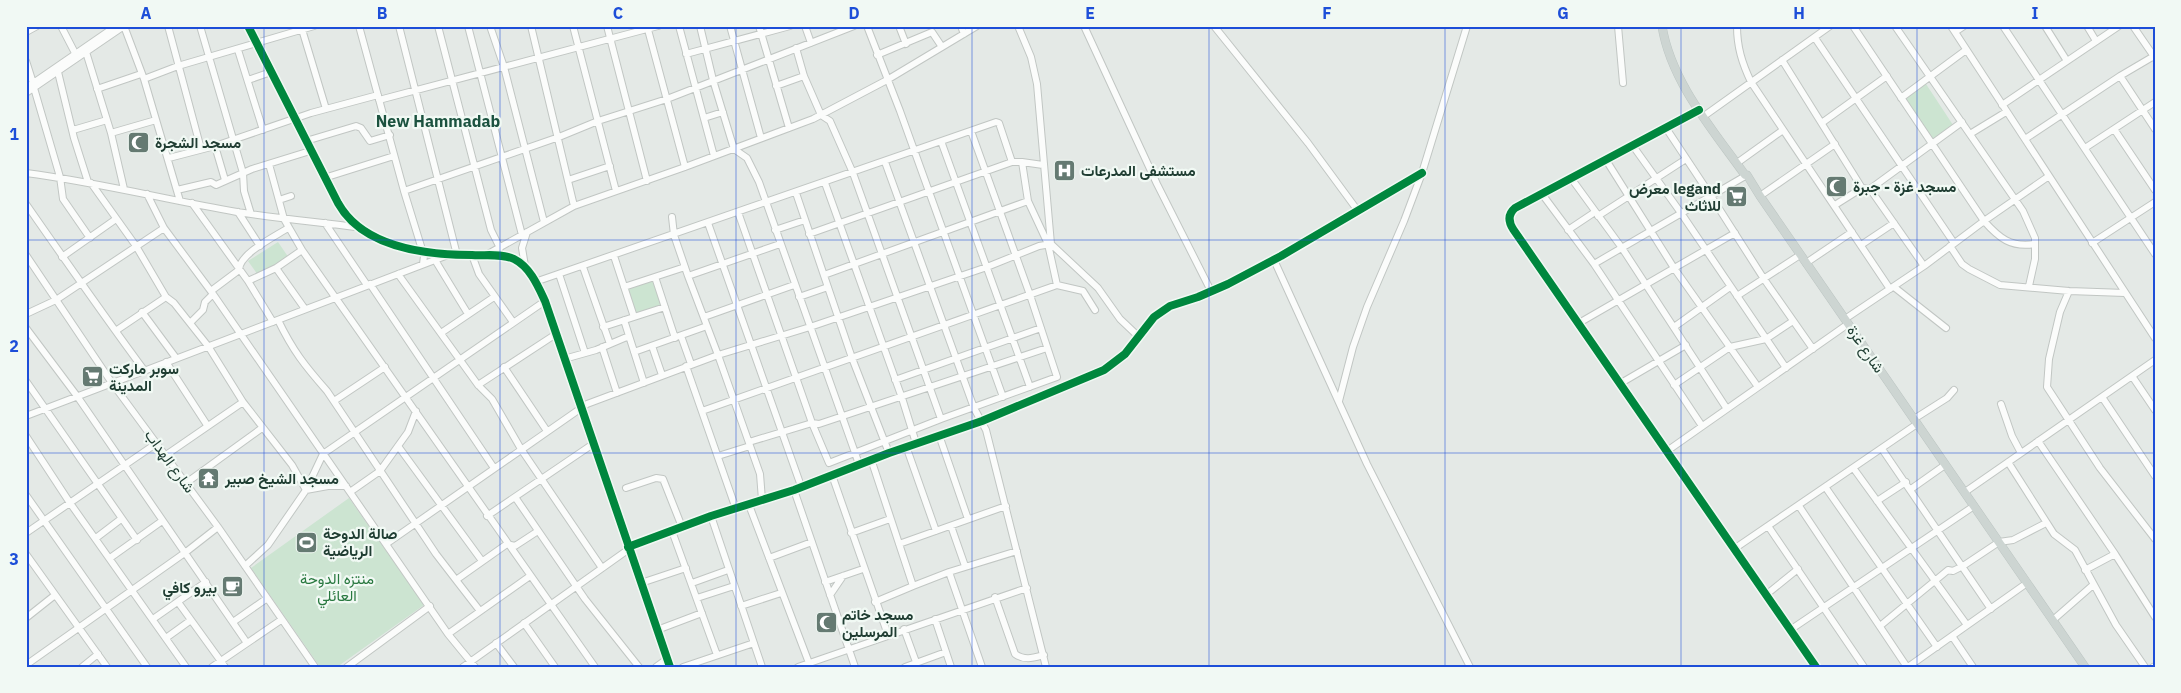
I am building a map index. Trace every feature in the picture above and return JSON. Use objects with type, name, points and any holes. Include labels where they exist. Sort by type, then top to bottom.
[{"type":"main road","name":"شارع غزة","points":[[1662,26],[1672,64],[1701,113],[1745,175],[1747,175],[2082,665]]},
{"type":"street","points":[[26,32],[37,26]]},
{"type":"street","points":[[61,26],[75,54]]},
{"type":"street","points":[[26,93],[104,30],[116,26]]},
{"type":"street","points":[[26,88],[58,72],[124,26],[169,158],[180,201]]},
{"type":"street","points":[[168,26],[201,149]]},
{"type":"street","points":[[200,26],[232,141],[243,173],[244,191],[252,214]]},
{"type":"street","points":[[248,26],[342,212],[356,227],[383,241],[422,250],[457,255],[510,257],[525,267],[535,282],[545,302],[670,667]]},
{"type":"street","points":[[97,89],[238,50],[301,28],[314,26]]},
{"type":"street","points":[[359,26],[390,135],[394,156],[424,256],[423,264]]},
{"type":"street","points":[[399,26],[457,255]]},
{"type":"street","points":[[438,26],[491,230],[500,248]]},
{"type":"street","points":[[468,26],[501,157],[525,233],[522,248],[525,267]]},
{"type":"street","points":[[490,26],[504,67],[544,222]]},
{"type":"street","points":[[531,26],[574,206]]},
{"type":"street","points":[[573,26],[616,191]]},
{"type":"street","points":[[607,26],[647,181]]},
{"type":"street","points":[[169,158],[232,141],[326,109],[480,74],[658,26]]},
{"type":"street","points":[[679,26],[714,156]]},
{"type":"street","points":[[700,26],[713,80],[734,149],[747,158],[753,167],[859,464]]},
{"type":"street","points":[[730,26],[760,138]]},
{"type":"street","points":[[760,26],[789,128]]},
{"type":"street","points":[[686,54],[790,26]]},
{"type":"street","points":[[805,26],[812,43]]},
{"type":"street","points":[[404,191],[526,149],[598,121],[667,99],[812,43],[838,29],[854,26]]},
{"type":"street","points":[[867,26],[900,111],[1003,397]]},
{"type":"street","points":[[899,26],[906,44]]},
{"type":"street","points":[[961,26],[964,34]]},
{"type":"street","points":[[486,255],[574,206],[734,149],[821,115],[887,80],[977,26]]},
{"type":"street","points":[[1018,26],[1031,57],[1037,84],[1050,244],[1057,285]]},
{"type":"street","points":[[1084,26],[1157,184],[1211,292]]},
{"type":"street","points":[[1214,26],[1308,143],[1358,211]]},
{"type":"street","points":[[1339,401],[1353,348],[1367,307],[1422,174],[1467,26]]},
{"type":"street","points":[[1618,26],[1624,83]]},
{"type":"street","points":[[1738,26],[1737,44],[1751,82],[1861,246],[1892,288],[1946,328]]},
{"type":"street","points":[[1816,667],[1509,220],[1512,211],[1542,194],[1666,128],[1701,113],[1751,82],[1830,26]]},
{"type":"street","points":[[1853,26],[1984,221],[2005,242],[2017,245],[2035,244]]},
{"type":"street","points":[[1895,26],[2015,199],[2034,231],[2035,259],[2030,286]]},
{"type":"street","points":[[1964,26],[1953,29],[2155,338]]},
{"type":"street","points":[[2003,26],[2155,254]]},
{"type":"street","points":[[2045,26],[2067,61]]},
{"type":"street","points":[[2087,26],[2096,41]]},
{"type":"street","points":[[2002,105],[2119,26]]},
{"type":"street","points":[[2025,139],[2120,76],[2154,57],[2133,26]]},
{"type":"street","points":[[301,28],[326,109]]},
{"type":"street","points":[[647,28],[685,167]]},
{"type":"street","points":[[877,55],[906,44],[931,29],[942,47]]},
{"type":"street","points":[[1815,38],[1902,166],[1952,244],[1962,264],[2000,284],[2069,291],[2124,293]]},
{"type":"street","points":[[796,48],[804,76],[821,115],[830,121],[853,173],[941,419]]},
{"type":"street","points":[[238,50],[262,130]]},
{"type":"street","points":[[1901,98],[1966,50]]},
{"type":"street","points":[[86,52],[111,133],[124,188]]},
{"type":"street","points":[[1782,60],[1823,122],[1862,188]]},
{"type":"street","points":[[26,61],[60,177],[65,204],[90,238]]},
{"type":"street","points":[[58,72],[89,182],[136,246],[166,297],[191,322],[243,402],[292,465],[306,490]]},
{"type":"street","points":[[248,80],[271,72]]},
{"type":"street","points":[[776,86],[804,76]]},
{"type":"street","points":[[1823,122],[1887,76]]},
{"type":"street","points":[[2120,76],[2155,129]]},
{"type":"street","points":[[2085,148],[2155,102]]},
{"type":"street","points":[[704,118],[723,112]]},
{"type":"street","points":[[1970,134],[2006,112]]},
{"type":"street","points":[[73,130],[106,120]]},
{"type":"street","points":[[111,133],[156,120]]},
{"type":"street","points":[[535,282],[998,122],[1012,162]]},
{"type":"street","points":[[1835,205],[1862,188],[1870,188],[1962,122]]},
{"type":"street","points":[[306,141],[356,126],[361,128],[370,141],[390,135]]},
{"type":"street","points":[[1666,128],[1712,196],[1764,279],[1813,349]]},
{"type":"street","points":[[2114,129],[2155,190]]},
{"type":"street","points":[[1737,163],[1783,130]]},
{"type":"street","points":[[738,212],[812,423],[829,463],[941,419],[1057,377],[1030,295],[971,131]]},
{"type":"street","points":[[941,141],[1030,387]]},
{"type":"street","points":[[1760,196],[1835,144]]},
{"type":"street","points":[[215,146],[225,180]]},
{"type":"street","points":[[1633,146],[1681,213],[1786,368]]},
{"type":"street","points":[[177,190],[211,182],[216,185],[221,184],[225,180],[243,173],[310,151]]},
{"type":"street","points":[[324,178],[394,156]]},
{"type":"street","points":[[1568,230],[1628,197],[1686,159]]},
{"type":"street","points":[[1606,160],[1674,268],[1758,387]]},
{"type":"street","points":[[885,162],[955,358],[974,408],[986,430],[1046,667]]},
{"type":"street","points":[[809,234],[1012,162],[1043,165]]},
{"type":"street","points":[[1022,162],[1028,201],[1050,244],[1098,288],[1120,319],[1139,336]]},
{"type":"street","points":[[269,164],[284,219],[302,250],[337,297],[487,516],[596,667]]},
{"type":"street","points":[[568,180],[610,166]]},
{"type":"street","points":[[26,173],[124,188],[238,212],[356,227]]},
{"type":"street","points":[[463,667],[473,664],[496,643],[628,548],[711,516],[794,490],[889,452],[982,421],[1104,370],[1125,354],[1154,318],[1170,306],[1211,292],[1274,260],[1422,174]]},
{"type":"street","points":[[1594,264],[1747,175]]},
{"type":"street","points":[[1667,451],[1813,349],[1847,321],[1952,244],[2049,176]]},
{"type":"street","points":[[1572,178],[1622,248],[1727,409]]},
{"type":"street","points":[[825,183],[902,398],[916,443]]},
{"type":"street","points":[[1870,188],[1924,266]]},
{"type":"street","points":[[796,192],[852,358],[889,452]]},
{"type":"street","points":[[147,194],[164,228],[212,292],[448,634],[473,664]]},
{"type":"street","points":[[1542,194],[1594,264],[1702,426]]},
{"type":"street","points":[[280,200],[291,196]]},
{"type":"street","points":[[824,274],[1028,201]]},
{"type":"street","points":[[2092,243],[2155,202]]},
{"type":"street","points":[[192,203],[248,281],[298,357],[334,401],[353,434],[436,554],[480,611]]},
{"type":"street","points":[[26,204],[29,213],[81,285],[117,330],[144,370]]},
{"type":"street","points":[[238,212],[260,246]]},
{"type":"street","points":[[672,217],[674,234],[688,276],[761,478],[762,500]]},
{"type":"street","points":[[62,257],[116,219]]},
{"type":"street","points":[[775,230],[805,220]]},
{"type":"street","points":[[325,223],[434,378],[494,468]]},
{"type":"street","points":[[708,223],[801,486]]},
{"type":"street","points":[[1861,246],[1894,223]]},
{"type":"street","points":[[26,314],[56,300],[81,285],[164,228]]},
{"type":"street","points":[[191,322],[203,310],[212,292],[239,270],[241,261],[288,228]]},
{"type":"street","points":[[1806,263],[1852,232]]},
{"type":"street","points":[[1579,323],[1735,233]]},
{"type":"street","points":[[688,276],[780,244]]},
{"type":"street","points":[[386,544],[581,408],[689,365],[810,327],[1050,244]]},
{"type":"street","points":[[248,281],[276,268],[302,250]]},
{"type":"street","points":[[26,416],[449,254]]},
{"type":"street","name":"شارع الهداب","points":[[26,255],[29,264],[218,527],[266,599],[315,667]]},
{"type":"street","points":[[472,255],[479,274],[513,322]]},
{"type":"street","points":[[1737,296],[1800,255]]},
{"type":"street","points":[[614,256],[634,317]]},
{"type":"street","points":[[435,260],[468,314]]},
{"type":"street","points":[[1274,260],[1367,464],[1470,667]]},
{"type":"street","points":[[583,266],[610,344]]},
{"type":"street","points":[[624,287],[685,267]]},
{"type":"street","points":[[276,268],[305,310]]},
{"type":"street","points":[[398,274],[478,385],[492,399],[521,449],[602,568]]},
{"type":"street","points":[[559,274],[585,353]]},
{"type":"street","points":[[655,277],[689,365],[702,411],[736,509]]},
{"type":"street","points":[[704,316],[794,285]]},
{"type":"street","points":[[702,411],[884,348],[1057,285],[1083,291],[1095,310]]},
{"type":"street","points":[[799,297],[828,287]]},
{"type":"street","points":[[1674,327],[1730,287]]},
{"type":"street","points":[[2069,291],[2060,312],[2048,359],[2047,384],[2049,391],[2070,419],[2100,468],[2154,539]]},
{"type":"street","points":[[441,333],[494,296]]},
{"type":"street","points":[[117,330],[166,297]]},
{"type":"street","points":[[245,566],[268,545],[306,490],[323,454],[513,322],[545,302]]},
{"type":"street","points":[[603,327],[665,307]]},
{"type":"street","points":[[142,312],[176,358]]},
{"type":"street","points":[[624,320],[644,383]]},
{"type":"street","points":[[1674,385],[1730,347],[1766,339],[1793,321]]},
{"type":"street","points":[[634,352],[707,326]]},
{"type":"street","points":[[26,328],[77,396],[247,643]]},
{"type":"street","points":[[895,380],[1041,328]]},
{"type":"street","points":[[478,385],[556,334]]},
{"type":"street","points":[[564,359],[629,336]]},
{"type":"street","points":[[1621,383],[1686,345]]},
{"type":"street","points":[[652,346],[662,375]]},
{"type":"street","points":[[602,347],[617,393]]},
{"type":"street","points":[[718,456],[780,431],[812,423],[819,424],[902,398],[1047,348]]},
{"type":"street","points":[[1965,492],[2155,360]]},
{"type":"street","points":[[166,362],[207,425]]},
{"type":"street","points":[[334,401],[385,367]]},
{"type":"street","points":[[504,368],[547,431]]},
{"type":"street","points":[[2132,376],[2155,410]]},
{"type":"street","points":[[26,381],[136,540]]},
{"type":"street","points":[[1734,548],[1882,449],[1947,398],[1954,390]]},
{"type":"street","points":[[2102,397],[2155,476]]},
{"type":"street","points":[[166,455],[243,402]]},
{"type":"street","points":[[2001,404],[2012,436],[2021,453]]},
{"type":"street","points":[[306,490],[328,486],[348,489],[380,471],[408,432],[416,411]]},
{"type":"street","points":[[186,483],[262,428]]},
{"type":"street","points":[[940,435],[968,519]]},
{"type":"street","points":[[26,436],[70,503],[186,667]]},
{"type":"street","points":[[2038,441],[2115,554],[2155,617]]},
{"type":"street","points":[[26,533],[157,443]]},
{"type":"street","points":[[487,516],[593,444]]},
{"type":"street","points":[[398,446],[482,561]]},
{"type":"street","points":[[906,446],[936,531]]},
{"type":"street","points":[[1882,449],[1991,609]]},
{"type":"street","points":[[871,460],[913,586]]},
{"type":"street","points":[[2008,462],[2054,534],[2074,550],[2116,625],[2145,667]]},
{"type":"street","points":[[1911,489],[1945,465]]},
{"type":"street","points":[[1854,469],[1967,626]]},
{"type":"street","points":[[832,474],[863,569],[888,635]]},
{"type":"street","points":[[626,488],[656,478],[663,479],[682,527]]},
{"type":"street","points":[[1878,501],[1906,482]]},
{"type":"street","points":[[1826,488],[1936,646]]},
{"type":"street","points":[[794,490],[855,667]]},
{"type":"street","points":[[26,495],[147,667]]},
{"type":"street","points":[[515,497],[585,599],[639,667]]},
{"type":"street","points":[[749,505],[809,663]]},
{"type":"street","points":[[899,544],[1006,506]]},
{"type":"street","points":[[1798,506],[1907,667],[2027,583]]},
{"type":"street","points":[[1790,630],[1974,506]]},
{"type":"street","points":[[711,516],[762,667]]},
{"type":"street","points":[[96,538],[121,519]]},
{"type":"street","points":[[851,534],[890,519]]},
{"type":"street","points":[[110,558],[162,521]]},
{"type":"street","points":[[1880,626],[1908,605],[1948,570],[1953,571],[1963,566],[1999,542],[2014,540],[2046,523]]},
{"type":"street","points":[[951,526],[965,566]]},
{"type":"street","points":[[1768,526],[1864,667]]},
{"type":"street","points":[[27,665],[186,552],[218,527]]},
{"type":"street","points":[[456,580],[507,544],[515,546],[538,531]]},
{"type":"street","points":[[672,531],[717,655]]},
{"type":"street","points":[[769,558],[812,542]]},
{"type":"street","points":[[875,602],[965,566],[1017,551]]},
{"type":"street","points":[[26,554],[107,667]]},
{"type":"street","points":[[2084,570],[2115,554]]},
{"type":"street","points":[[641,583],[686,568]]},
{"type":"street","points":[[825,582],[863,569]]},
{"type":"street","points":[[1767,594],[1798,569]]},
{"type":"street","points":[[692,582],[728,570]]},
{"type":"street","points":[[950,572],[982,667]]},
{"type":"street","points":[[448,634],[530,576]]},
{"type":"street","points":[[830,595],[843,576]]},
{"type":"street","points":[[153,619],[206,582]]},
{"type":"street","points":[[2053,620],[2093,585]]},
{"type":"street","points":[[697,598],[734,586]]},
{"type":"street","points":[[798,667],[995,597],[1027,588]]},
{"type":"street","points":[[741,606],[781,593]]},
{"type":"street","points":[[26,608],[29,616],[55,595]]},
{"type":"street","points":[[995,597],[1015,654],[1021,658],[1028,659],[1044,654]]},
{"type":"street","points":[[233,622],[266,599]]},
{"type":"street","points":[[178,602],[223,664]]},
{"type":"street","points":[[347,667],[430,606]]},
{"type":"street","points":[[657,630],[702,613]]},
{"type":"street","points":[[935,619],[951,667]]},
{"type":"street","points":[[166,638],[191,620]]},
{"type":"street","points":[[212,667],[223,664],[247,643],[281,620]]},
{"type":"street","points":[[524,623],[554,667]]},
{"type":"street","points":[[904,629],[914,664]]},
{"type":"street","points":[[1952,636],[1973,667]]},
{"type":"street","points":[[496,643],[514,667]]},
{"type":"street","points":[[683,667],[754,643]]},
{"type":"street","points":[[905,667],[946,652]]},
{"type":"street","points":[[82,667],[98,654]]},
{"type":"street","points":[[656,667],[667,659]]},
{"type":"green space","points":[[1926,84],[1953,125],[1931,140],[1904,99]]},
{"type":"green space","points":[[278,242],[289,258],[260,278],[248,261]]},
{"type":"green space","points":[[653,280],[662,305],[636,314],[627,289]]},
{"type":"green space","name":"منتزه الدوحة العائلي","points":[[349,498],[424,605],[337,667],[320,667],[251,568]]},
{"type":"cycle path","points":[[248,26],[338,203],[349,218],[363,230],[397,246],[454,255],[499,255],[509,257],[520,262],[533,277],[545,301],[670,667]]},
{"type":"cycle path","points":[[1699,110],[1515,208],[1510,215],[1510,223],[1816,667]]},
{"type":"cycle path","points":[[628,547],[711,516],[794,490],[889,453],[982,421],[1104,370],[1125,354],[1154,317],[1170,306],[1198,297],[1228,284],[1281,256],[1422,173]]},
{"type":"place","name":"مسجد الشجرة","points":[[139,142]]},
{"type":"place","name":"مستشفى المدرعات","points":[[1065,170]]},
{"type":"place","name":"مسجد غزة - جبرة","points":[[1837,186]]},
{"type":"place","name":"معرض legand للاثاث","points":[[1737,197]]},
{"type":"place","name":"سوبر ماركت المدينة","points":[[93,377]]},
{"type":"place","name":"مسجد الشيخ صبير","points":[[209,478]]},
{"type":"place","name":"صالة الدوحة الرياضية","points":[[307,542]]},
{"type":"place","name":"بيرو كافي","points":[[233,587]]},
{"type":"place","name":"مسجد خاتم المرسلين","points":[[826,623]]},
{"type":"district","name":"New Hammadab","points":[[438,121]]}]
